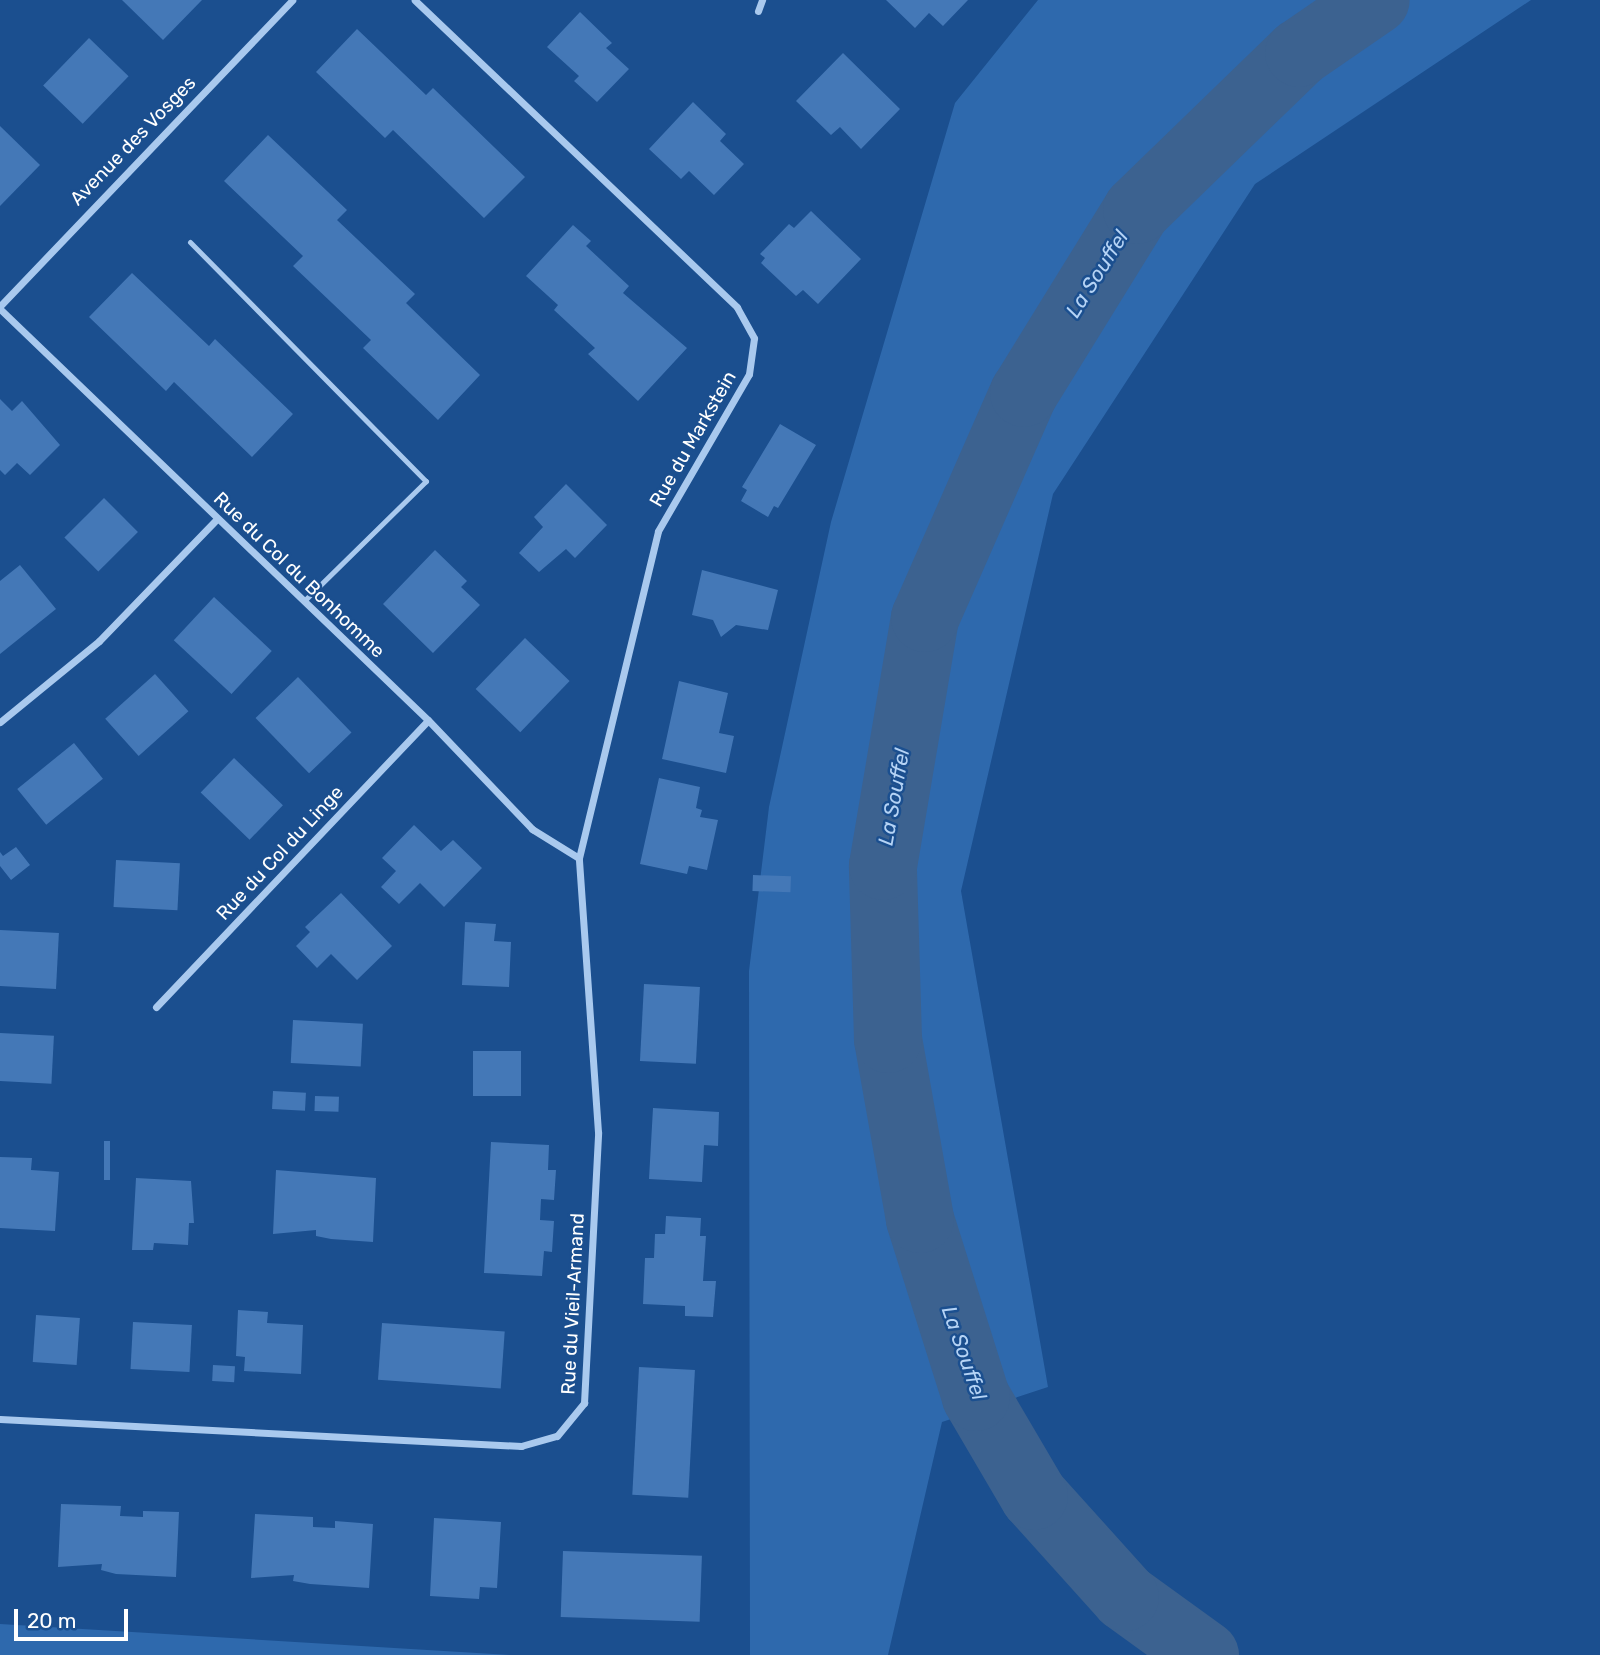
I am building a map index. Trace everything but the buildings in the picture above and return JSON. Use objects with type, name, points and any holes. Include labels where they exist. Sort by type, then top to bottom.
[{"type":"street","name":"Avenue des Vosges","points":[[0,308],[292,0]]},
{"type":"street","name":"Rue du Markstein","points":[[415,0],[737,307],[754,338],[749,374],[658,531],[579,858]]},
{"type":"street","points":[[758,11],[762,0]]},
{"type":"street","name":"Rue du Col du Bonhomme","points":[[0,308],[428,720],[532,830],[579,858]]},
{"type":"street","points":[[0,722],[99,641],[217,519]]},
{"type":"street","name":"Rue du Col du Linge","points":[[156,1007],[428,720]]},
{"type":"street","name":"Rue du Vieil-Armand","points":[[0,1419],[521,1446],[557,1436],[572,1423],[584,1403],[588,1380],[598,1132],[579,858]]},
{"type":"lane","points":[[190,242],[426,481],[304,601]]},
{"type":"shaded area","points":[[1038,0],[1531,0],[1255,184],[1053,494],[961,891],[1048,1387],[942,1422],[888,1655],[750,1655],[749,971],[769,807],[831,522],[955,103]]},
{"type":"shaded area","points":[[0,1624],[510,1655],[0,1655]]},
{"type":"waterway","name":"La Souffel","points":[[1205,1655],[1125,1597],[1034,1496],[976,1397],[920,1219],[888,1039],[883,866],[925,618],[1024,393],[1137,210],[1299,53],[1376,0]]}]
